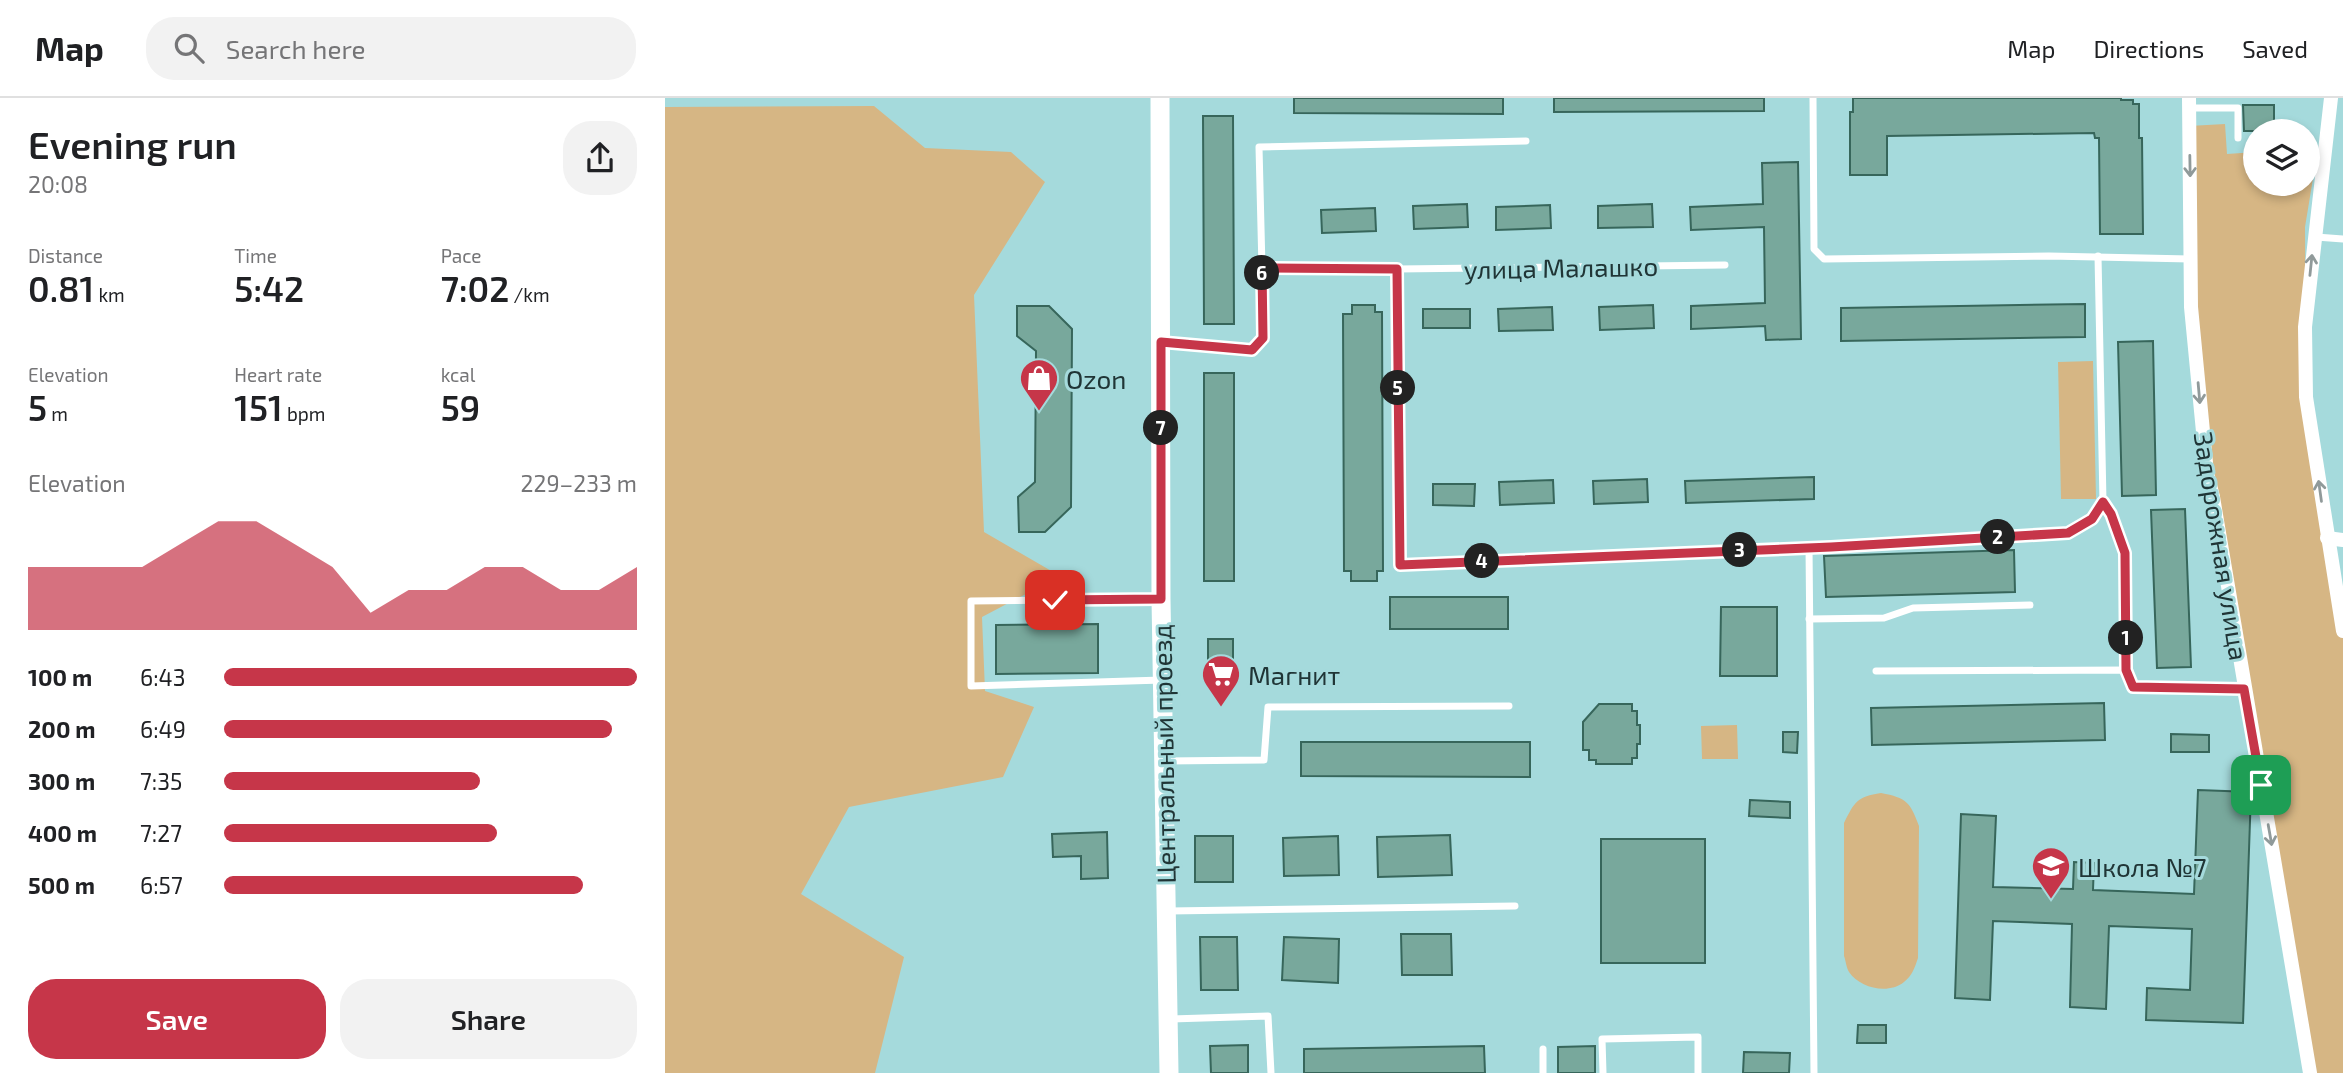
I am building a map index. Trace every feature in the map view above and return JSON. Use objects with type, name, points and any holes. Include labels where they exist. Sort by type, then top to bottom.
[{"type":"main road","name":"Центральный проезд","points":[[1160,98],[1161,599],[1169,1073]]},
{"type":"street","points":[[2331,98],[2305,327],[2306,397],[2343,631]]},
{"type":"street","name":"Задорожная улица","points":[[2189,103],[2191,307],[2207,473],[2311,1073]]},
{"type":"street","points":[[2327,538],[2343,540]]},
{"type":"lane","points":[[1813,98],[1814,249],[1824,259],[2098,256],[2191,259]]},
{"type":"lane","points":[[2189,103],[2238,108],[2238,138]]},
{"type":"lane","points":[[1161,342],[1252,350],[1263,338],[1259,147],[1526,141]]},
{"type":"lane","points":[[2314,237],[2343,239]]},
{"type":"lane","points":[[2098,256],[2103,502],[2111,514],[2125,553],[2126,670],[2133,687],[2244,689]]},
{"type":"lane","name":"улица Малашко","points":[[1262,268],[1725,265]]},
{"type":"lane","points":[[1397,269],[1400,565],[2068,533],[2092,519],[2103,502]]},
{"type":"lane","points":[[1809,547],[1814,1073]]},
{"type":"lane","points":[[1161,599],[971,601],[971,686],[1162,680]]},
{"type":"lane","points":[[1809,619],[1884,618],[1913,608],[2030,605]]},
{"type":"lane","points":[[1876,671],[2126,670]]},
{"type":"lane","points":[[1164,761],[1264,760],[1268,707],[1509,706]]},
{"type":"lane","points":[[1165,911],[1515,906]]},
{"type":"lane","points":[[1168,1019],[1268,1016],[1271,1073]]},
{"type":"lane","points":[[1603,1073],[1602,1039],[1698,1037],[1698,1073]]},
{"type":"lane","points":[[1543,1049],[1543,1073]]},
{"type":"shaded area","points":[[874,106],[925,148],[1011,152],[1045,182],[974,295],[984,532],[1060,576],[982,617],[985,691],[1034,707],[1003,777],[849,807],[801,894],[904,957],[875,1073],[665,1073],[665,107]]},
{"type":"shaded area","points":[[2225,124],[2227,154],[2243,153],[2243,196],[2310,196],[2305,227],[2306,397],[2343,626],[2343,1073],[2307,1073],[2213,497],[2191,307],[2189,126]]},
{"type":"shaded area","points":[[2093,361],[2096,499],[2061,499],[2058,362]]},
{"type":"shaded area","points":[[1737,725],[1738,759],[1702,759],[1701,726]]},
{"type":"shaded area","points":[[1881,793],[1906,802],[1919,826],[1918,958],[1907,980],[1897,986],[1882,989],[1867,986],[1854,978],[1848,970],[1844,956],[1844,823],[1858,801]]},
{"type":"building","points":[[1294,98],[1503,98],[1503,114],[1294,113]]},
{"type":"building","points":[[1554,98],[1764,98],[1764,111],[1554,112]]},
{"type":"building","points":[[1853,98],[2133,100],[2133,104],[2139,104],[2139,138],[2142,138],[2143,234],[2100,234],[2099,138],[2095,138],[2094,133],[1887,136],[1887,175],[1850,175],[1850,112],[1853,112]]},
{"type":"building","points":[[2243,105],[2274,105],[2274,119],[2244,119]]},
{"type":"building","points":[[1203,116],[1233,116],[1234,324],[1204,324]]},
{"type":"building","points":[[1798,162],[1801,339],[1766,340],[1765,326],[1691,329],[1691,306],[1765,303],[1764,227],[1691,230],[1690,207],[1763,204],[1762,163]]},
{"type":"building","points":[[1467,204],[1468,227],[1414,229],[1413,206]]},
{"type":"building","points":[[1652,204],[1653,227],[1598,228],[1598,206]]},
{"type":"building","points":[[1550,205],[1551,228],[1496,230],[1496,207]]},
{"type":"building","points":[[1375,208],[1376,231],[1322,233],[1321,210]]},
{"type":"building","points":[[2085,304],[2085,337],[1841,341],[1841,308]]},
{"type":"building","points":[[1352,305],[1375,305],[1375,312],[1382,312],[1383,571],[1377,571],[1377,581],[1351,581],[1351,571],[1344,571],[1343,314],[1352,314]]},
{"type":"building","points":[[1653,305],[1654,328],[1600,330],[1599,307]]},
{"type":"building","points":[[1017,306],[1049,306],[1072,329],[1071,507],[1045,532],[1019,532],[1018,497],[1035,482],[1036,351],[1017,336]]},
{"type":"building","points":[[1552,307],[1553,330],[1499,331],[1498,309]]},
{"type":"building","points":[[1423,309],[1470,309],[1470,328],[1423,328]]},
{"type":"building","points":[[2153,341],[2156,495],[2122,496],[2118,342]]},
{"type":"building","points":[[1204,373],[1234,373],[1234,581],[1204,581]]},
{"type":"building","points":[[1814,477],[1814,499],[1686,503],[1685,481]]},
{"type":"building","points":[[1647,479],[1648,502],[1594,504],[1593,481]]},
{"type":"building","points":[[1553,480],[1554,503],[1500,505],[1499,482]]},
{"type":"building","points":[[1433,484],[1475,484],[1474,506],[1433,505]]},
{"type":"building","points":[[2185,509],[2191,667],[2157,668],[2151,510]]},
{"type":"building","points":[[2014,550],[2015,592],[1826,597],[1824,556]]},
{"type":"building","points":[[1390,597],[1508,597],[1508,629],[1390,629]]},
{"type":"building","points":[[1721,607],[1777,607],[1777,676],[1720,676]]},
{"type":"building","points":[[1098,624],[1098,673],[996,674],[996,625]]},
{"type":"building","points":[[1208,639],[1233,639],[1233,665],[1208,665]]},
{"type":"building","points":[[2104,703],[2105,740],[1872,745],[1871,708]]},
{"type":"building","points":[[1599,704],[1632,704],[1632,711],[1637,711],[1640,744],[1637,744],[1637,758],[1632,758],[1632,764],[1596,764],[1596,760],[1589,760],[1589,750],[1583,750],[1583,722]]},
{"type":"building","points":[[1783,732],[1798,732],[1797,753],[1783,752]]},
{"type":"building","points":[[2171,734],[2209,735],[2209,752],[2171,752]]},
{"type":"building","points":[[1301,742],[1530,742],[1530,777],[1301,776]]},
{"type":"building","points":[[2198,790],[2251,792],[2243,1023],[2146,1020],[2147,988],[2190,990],[2192,929],[2109,926],[2106,1009],[2070,1007],[2072,924],[1993,921],[1990,1000],[1955,998],[1961,814],[1996,816],[1993,887],[2073,889],[2074,862],[2094,863],[2093,890],[2194,894]]},
{"type":"building","points":[[1750,800],[1790,802],[1790,818],[1749,816]]},
{"type":"building","points":[[1107,832],[1108,878],[1081,879],[1081,856],[1053,857],[1052,834]]},
{"type":"building","points":[[1450,835],[1452,875],[1378,877],[1377,837]]},
{"type":"building","points":[[1195,836],[1233,836],[1233,882],[1195,882]]},
{"type":"building","points":[[1338,836],[1339,875],[1284,876],[1283,838]]},
{"type":"building","points":[[1601,839],[1705,839],[1705,963],[1601,963]]},
{"type":"building","points":[[1401,934],[1451,934],[1452,975],[1402,975]]},
{"type":"building","points":[[1200,937],[1237,937],[1238,990],[1201,990]]},
{"type":"building","points":[[1284,937],[1339,939],[1338,983],[1282,980]]},
{"type":"building","points":[[1858,1025],[1886,1025],[1886,1043],[1857,1043]]},
{"type":"building","points":[[1248,1045],[1248,1073],[1211,1073],[1210,1046]]},
{"type":"building","points":[[1484,1046],[1485,1073],[1304,1073],[1304,1049]]},
{"type":"building","points":[[1595,1046],[1595,1073],[1558,1073],[1558,1047]]},
{"type":"building","points":[[1744,1052],[1790,1053],[1789,1073],[1743,1073]]},
{"type":"place","name":"Ozon","points":[[1039,412]]},
{"type":"place","name":"Магнит","points":[[1221,708]]},
{"type":"place","name":"Школа №7","points":[[2051,900]]},
{"type":"route","points":[[1055,600],[1161,599],[1161,342],[1252,350],[1263,338],[1262,268],[1397,269],[1400,565],[1831,547],[2068,533],[2092,519],[2103,502],[2111,514],[2125,553],[2126,670],[2133,687],[2244,689],[2261,785]]}]
